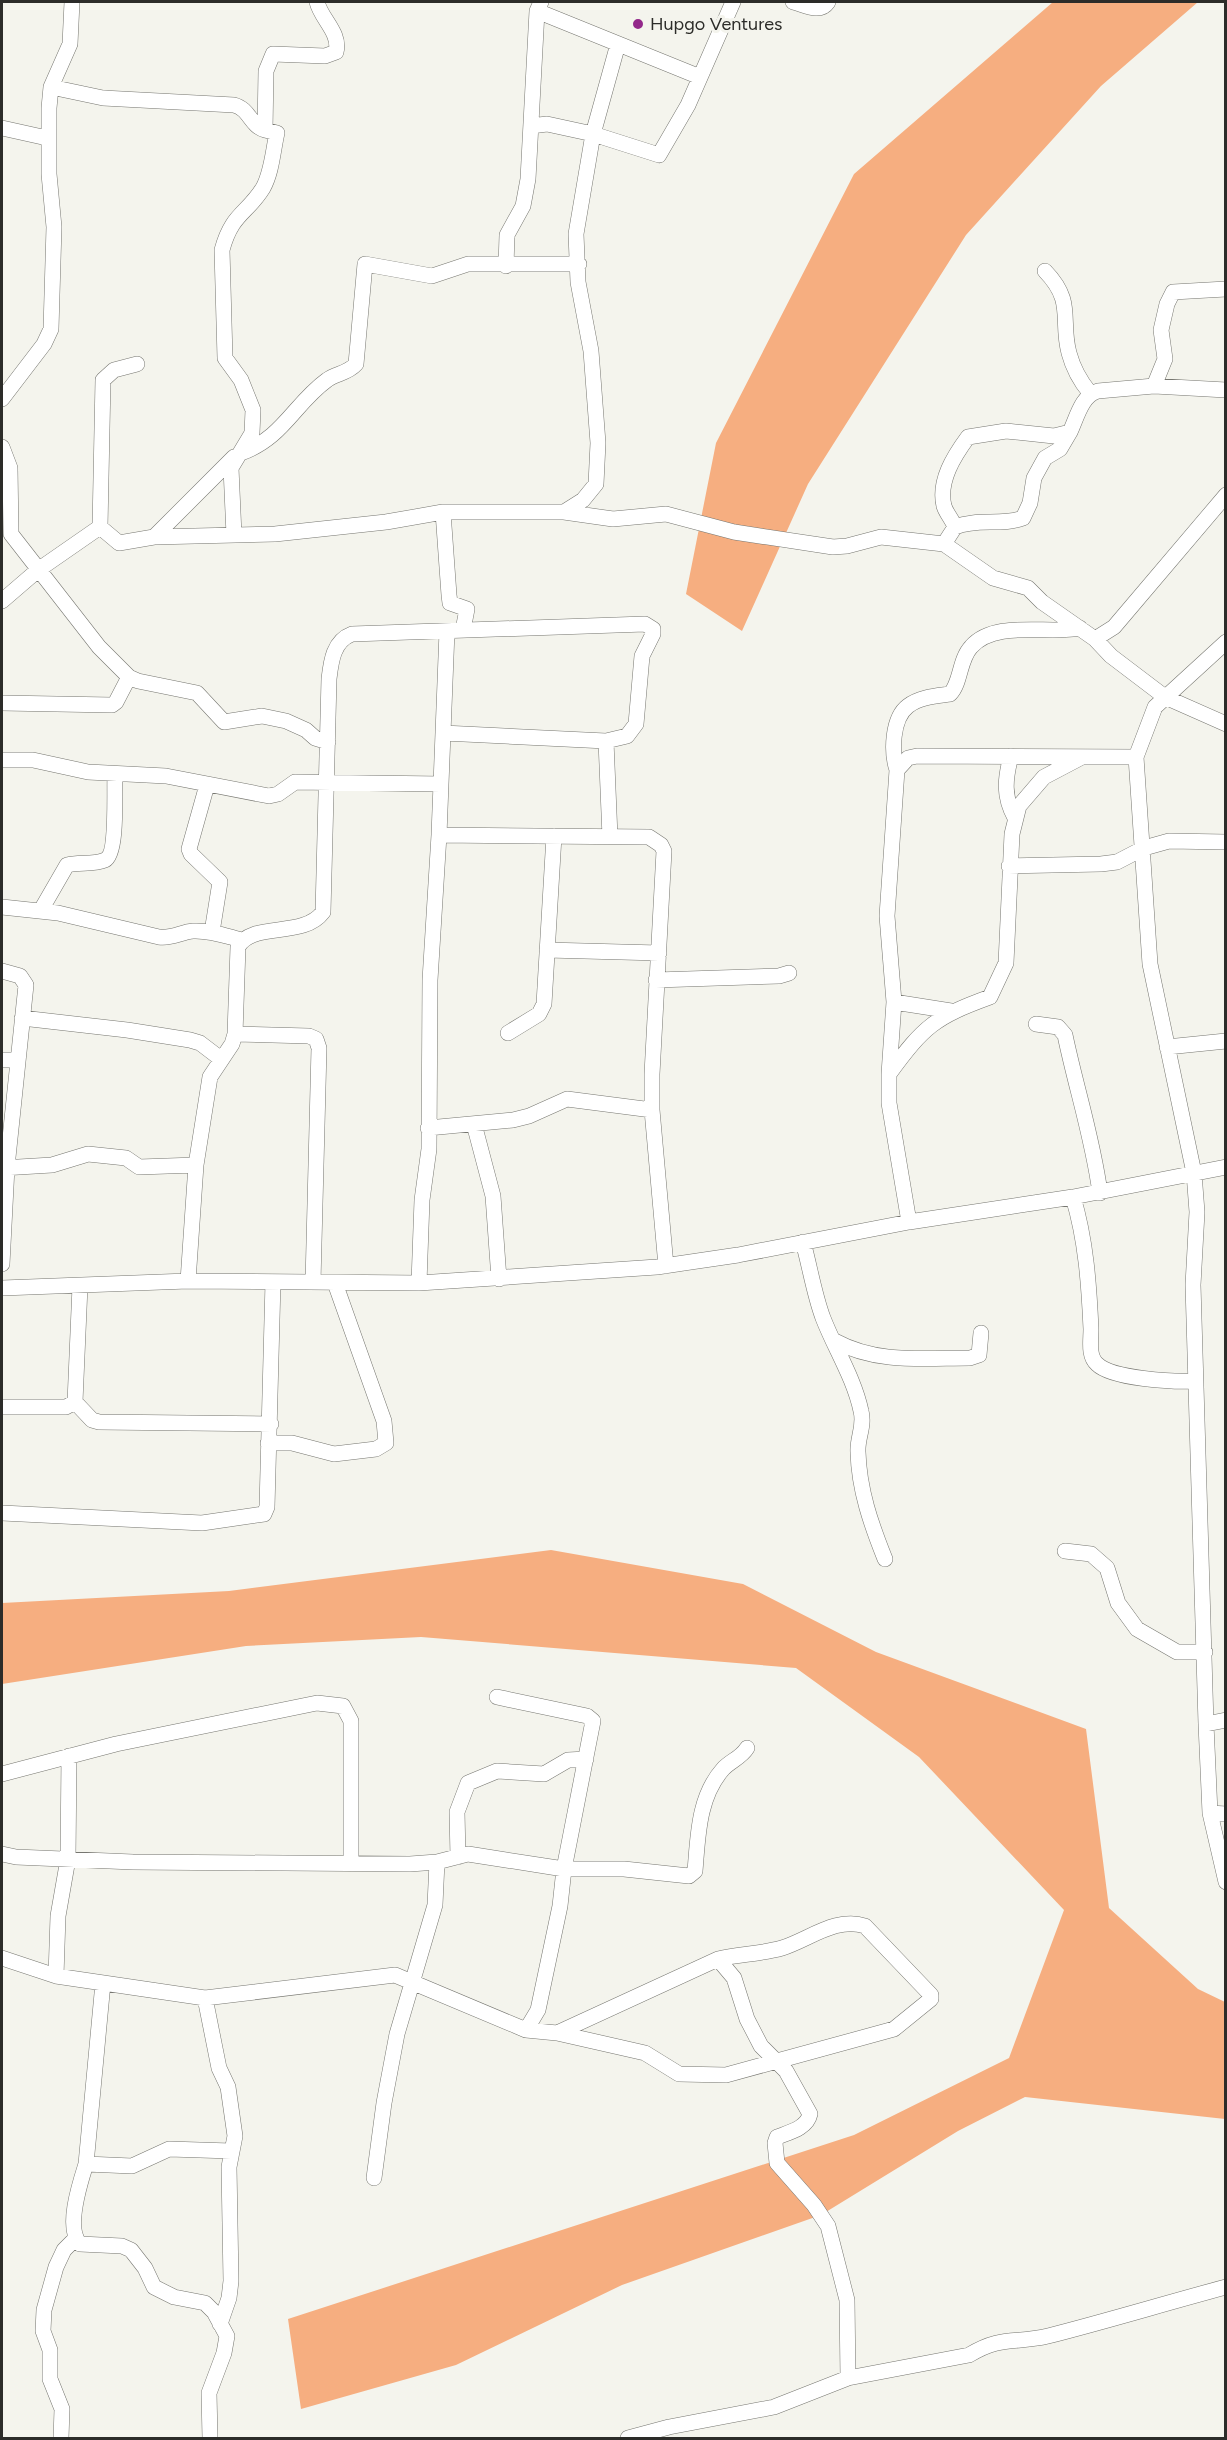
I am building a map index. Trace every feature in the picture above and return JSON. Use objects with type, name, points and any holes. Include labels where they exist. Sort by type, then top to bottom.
[{"type":"street","points":[[2,399],[44,344],[51,329],[54,227],[47,138],[51,87],[70,44],[72,2]]},
{"type":"street","points":[[265,130],[266,71],[273,54],[325,56],[336,52],[335,36],[321,15],[317,2]]},
{"type":"street","points":[[531,126],[547,124],[592,134],[658,155],[688,105],[731,2]]},
{"type":"street","points":[[793,2],[816,9],[825,6],[828,2]]},
{"type":"street","points":[[506,266],[507,235],[523,206],[528,179],[539,6],[618,44],[700,77]]},
{"type":"street","points":[[564,512],[583,500],[596,484],[598,443],[591,351],[578,282],[576,234],[592,134],[618,44]]},
{"type":"street","points":[[51,87],[103,98],[234,105],[244,109],[255,126],[277,133],[262,189],[234,220],[222,249],[225,358],[241,380],[253,410],[252,433],[231,468],[234,535]]},
{"type":"street","points":[[2,128],[47,138]]},
{"type":"street","points":[[154,537],[245,447],[268,440],[327,380],[347,372],[356,364],[365,264],[432,276],[468,264],[506,266],[579,264]]},
{"type":"street","points":[[1045,271],[1055,281],[1066,306],[1068,351],[1079,379],[1090,393]]},
{"type":"street","points":[[1154,386],[1165,359],[1161,330],[1167,304],[1173,292],[1226,289]]},
{"type":"street","points":[[100,527],[103,380],[114,370],[137,364]]},
{"type":"street","points":[[1090,393],[1154,386],[1226,390]]},
{"type":"street","points":[[944,544],[955,527],[964,523],[1015,521],[1023,518],[1030,503],[1034,478],[1045,458],[1060,449],[1090,393]]},
{"type":"street","points":[[955,527],[944,508],[943,490],[952,459],[968,437],[1006,431],[1054,436],[1070,432]]},
{"type":"street","points":[[2,447],[10,468],[6,534],[38,570],[99,647],[129,677],[151,685],[197,693],[224,722],[262,716],[286,721],[306,730],[315,738],[328,742]]},
{"type":"street","points":[[1095,639],[1114,627],[1226,495]]},
{"type":"street","points":[[443,512],[450,603],[467,609],[463,630]]},
{"type":"street","points":[[100,527],[119,543],[154,537],[234,535],[386,522],[443,512],[564,512],[613,519],[666,514],[734,532],[833,547],[881,537],[944,544],[993,578],[1028,588],[1042,602],[1095,639],[1111,656],[1165,697],[1226,724]]},
{"type":"street","points":[[2,601],[38,570],[100,527]]},
{"type":"street","points":[[2,907],[41,910],[159,937],[174,937],[193,931],[212,932],[242,940],[304,925],[318,918],[323,912],[331,664],[334,652],[345,637],[352,634],[650,626],[653,634],[642,656],[636,724],[627,735],[606,741],[443,733]]},
{"type":"street","points":[[909,1222],[889,1103],[894,1002],[887,916],[897,770],[894,761],[895,729],[906,707],[921,699],[950,694],[971,646],[988,636],[1030,628],[1070,630],[1080,628]]},
{"type":"street","points":[[419,1283],[428,1128],[430,980],[439,835],[447,631]]},
{"type":"street","points":[[1226,642],[1155,707],[1136,757],[1150,964],[1194,1173],[1198,1225],[1193,1285],[1206,1724],[1226,1882]]},
{"type":"street","points":[[2,703],[112,705],[116,702],[129,677]]},
{"type":"street","points":[[606,741],[610,837]]},
{"type":"street","points":[[897,770],[902,762],[917,756],[1136,757]]},
{"type":"street","points":[[1011,756],[1005,781],[1008,805],[1015,818]]},
{"type":"street","points":[[889,1074],[926,1027],[951,1011],[990,997],[1006,963],[1009,866],[1015,818],[1019,806],[1036,783],[1085,756]]},
{"type":"street","points":[[2,760],[33,760],[73,770],[154,775],[269,796],[278,794],[295,782],[441,784]]},
{"type":"street","points":[[41,910],[68,865],[102,861],[110,855],[115,838],[115,774]]},
{"type":"street","points":[[207,785],[189,849],[191,854],[220,882],[212,932]]},
{"type":"street","points":[[439,835],[649,837],[661,845],[664,851],[652,1043],[652,1110],[666,1266]]},
{"type":"street","points":[[508,1032],[533,1019],[543,1010],[554,836]]},
{"type":"street","points":[[1009,866],[1117,862],[1143,848],[1169,841],[1226,843]]},
{"type":"street","points":[[188,1281],[196,1165],[210,1077],[232,1044],[234,1035],[238,955],[242,940]]},
{"type":"street","points":[[547,950],[659,952]]},
{"type":"street","points":[[2,971],[13,973],[26,981],[22,1018],[9,1060],[2,1264]]},
{"type":"street","points":[[656,981],[756,977],[789,973]]},
{"type":"street","points":[[894,1002],[951,1011]]},
{"type":"street","points":[[22,1018],[190,1040],[200,1043],[221,1059]]},
{"type":"street","points":[[1036,1024],[1058,1027],[1065,1035],[1079,1102],[1094,1147],[1100,1192]]},
{"type":"street","points":[[234,1035],[309,1036],[316,1039],[319,1048],[313,1282]]},
{"type":"street","points":[[1167,1047],[1226,1041]]},
{"type":"street","points":[[428,1128],[529,1116],[567,1099],[652,1110]]},
{"type":"street","points":[[474,1124],[493,1196],[499,1279]]},
{"type":"street","points":[[4,1167],[52,1165],[77,1155],[88,1154],[126,1158],[139,1167],[196,1165]]},
{"type":"street","points":[[2,1288],[188,1281],[419,1283],[666,1266],[909,1222],[1073,1197],[1226,1167]]},
{"type":"street","points":[[1073,1197],[1083,1235],[1090,1300],[1092,1356],[1098,1365],[1112,1372],[1160,1382],[1196,1381]]},
{"type":"street","points":[[803,1242],[822,1315],[835,1341],[861,1408],[863,1418],[858,1452],[863,1490],[868,1518],[885,1559]]},
{"type":"street","points":[[2,1513],[202,1524],[261,1515],[267,1507],[273,1282]]},
{"type":"street","points":[[268,1443],[292,1443],[334,1454],[376,1449],[386,1443],[384,1421],[335,1283]]},
{"type":"street","points":[[80,1286],[75,1402],[92,1420],[99,1422],[271,1424]]},
{"type":"street","points":[[835,1341],[862,1354],[878,1357],[970,1358],[979,1355],[981,1333]]},
{"type":"street","points":[[2,1407],[66,1407],[75,1402]]},
{"type":"street","points":[[1065,1551],[1091,1554],[1107,1568],[1118,1603],[1137,1629],[1177,1652],[1204,1652]]},
{"type":"street","points":[[497,1697],[536,1703],[591,1718],[592,1726],[564,1869],[560,1906],[538,2010],[526,2030]]},
{"type":"street","points":[[2,1774],[69,1756],[317,1703],[343,1706],[351,1720],[351,1863]]},
{"type":"street","points":[[1206,1724],[1226,1720]]},
{"type":"street","points":[[2,1854],[68,1859],[351,1863],[437,1862],[468,1854],[564,1869],[624,1869],[693,1874],[702,1812],[710,1788],[723,1768],[743,1755],[747,1748]]},
{"type":"street","points":[[56,1976],[58,1916],[68,1859],[69,1756]]},
{"type":"street","points":[[458,1857],[458,1812],[468,1783],[497,1771],[544,1774],[568,1760],[586,1759]]},
{"type":"street","points":[[374,2178],[384,2103],[397,2034],[435,1905],[437,1862]]},
{"type":"street","points":[[2,1958],[56,1976],[205,1998],[378,1975],[395,1975],[526,2030],[557,2033],[645,2053],[679,2074],[726,2075],[894,2029],[930,2002],[931,1995],[866,1926],[858,1923],[840,1924],[781,1948],[740,1953],[718,1959],[557,2033]]},
{"type":"street","points":[[718,1959],[734,1978],[747,2019],[761,2046],[786,2071],[810,2114],[808,2121],[801,2128],[777,2137],[775,2151],[777,2163],[814,2205],[828,2226],[847,2300],[848,2378]]},
{"type":"street","points":[[103,1983],[86,2164],[78,2194],[73,2232],[80,2244],[122,2246],[131,2250],[146,2268],[154,2287],[174,2297],[205,2303],[220,2324],[227,2336],[224,2353],[209,2393],[210,2439]]},
{"type":"street","points":[[205,1998],[219,2068],[228,2087],[235,2136],[231,2151],[231,2281],[229,2298],[220,2324]]},
{"type":"street","points":[[86,2164],[132,2166],[169,2149],[231,2151]]},
{"type":"street","points":[[62,2439],[62,2409],[50,2379],[50,2350],[43,2331],[44,2310],[56,2267],[64,2250],[75,2239]]},
{"type":"street","points":[[628,2439],[669,2427],[774,2407],[848,2378],[969,2355],[984,2346],[1008,2339],[1041,2337],[1226,2287]]},
{"type":"shaded area","points":[[1053,2],[1198,2],[1101,86],[966,235],[808,484],[742,631],[686,594],[716,443],[854,174]]},
{"type":"shaded area","points":[[551,1550],[743,1584],[876,1652],[1086,1729],[1109,1908],[1198,1989],[1225,2002],[1225,2119],[1025,2097],[958,2131],[821,2215],[622,2285],[456,2365],[301,2409],[288,2319],[854,2135],[1009,2058],[1064,1910],[919,1757],[796,1668],[421,1637],[246,1646],[2,1684],[2,1603],[229,1591]]},
{"type":"place","name":"Hupgo Ventures","points":[[638,24]]}]
